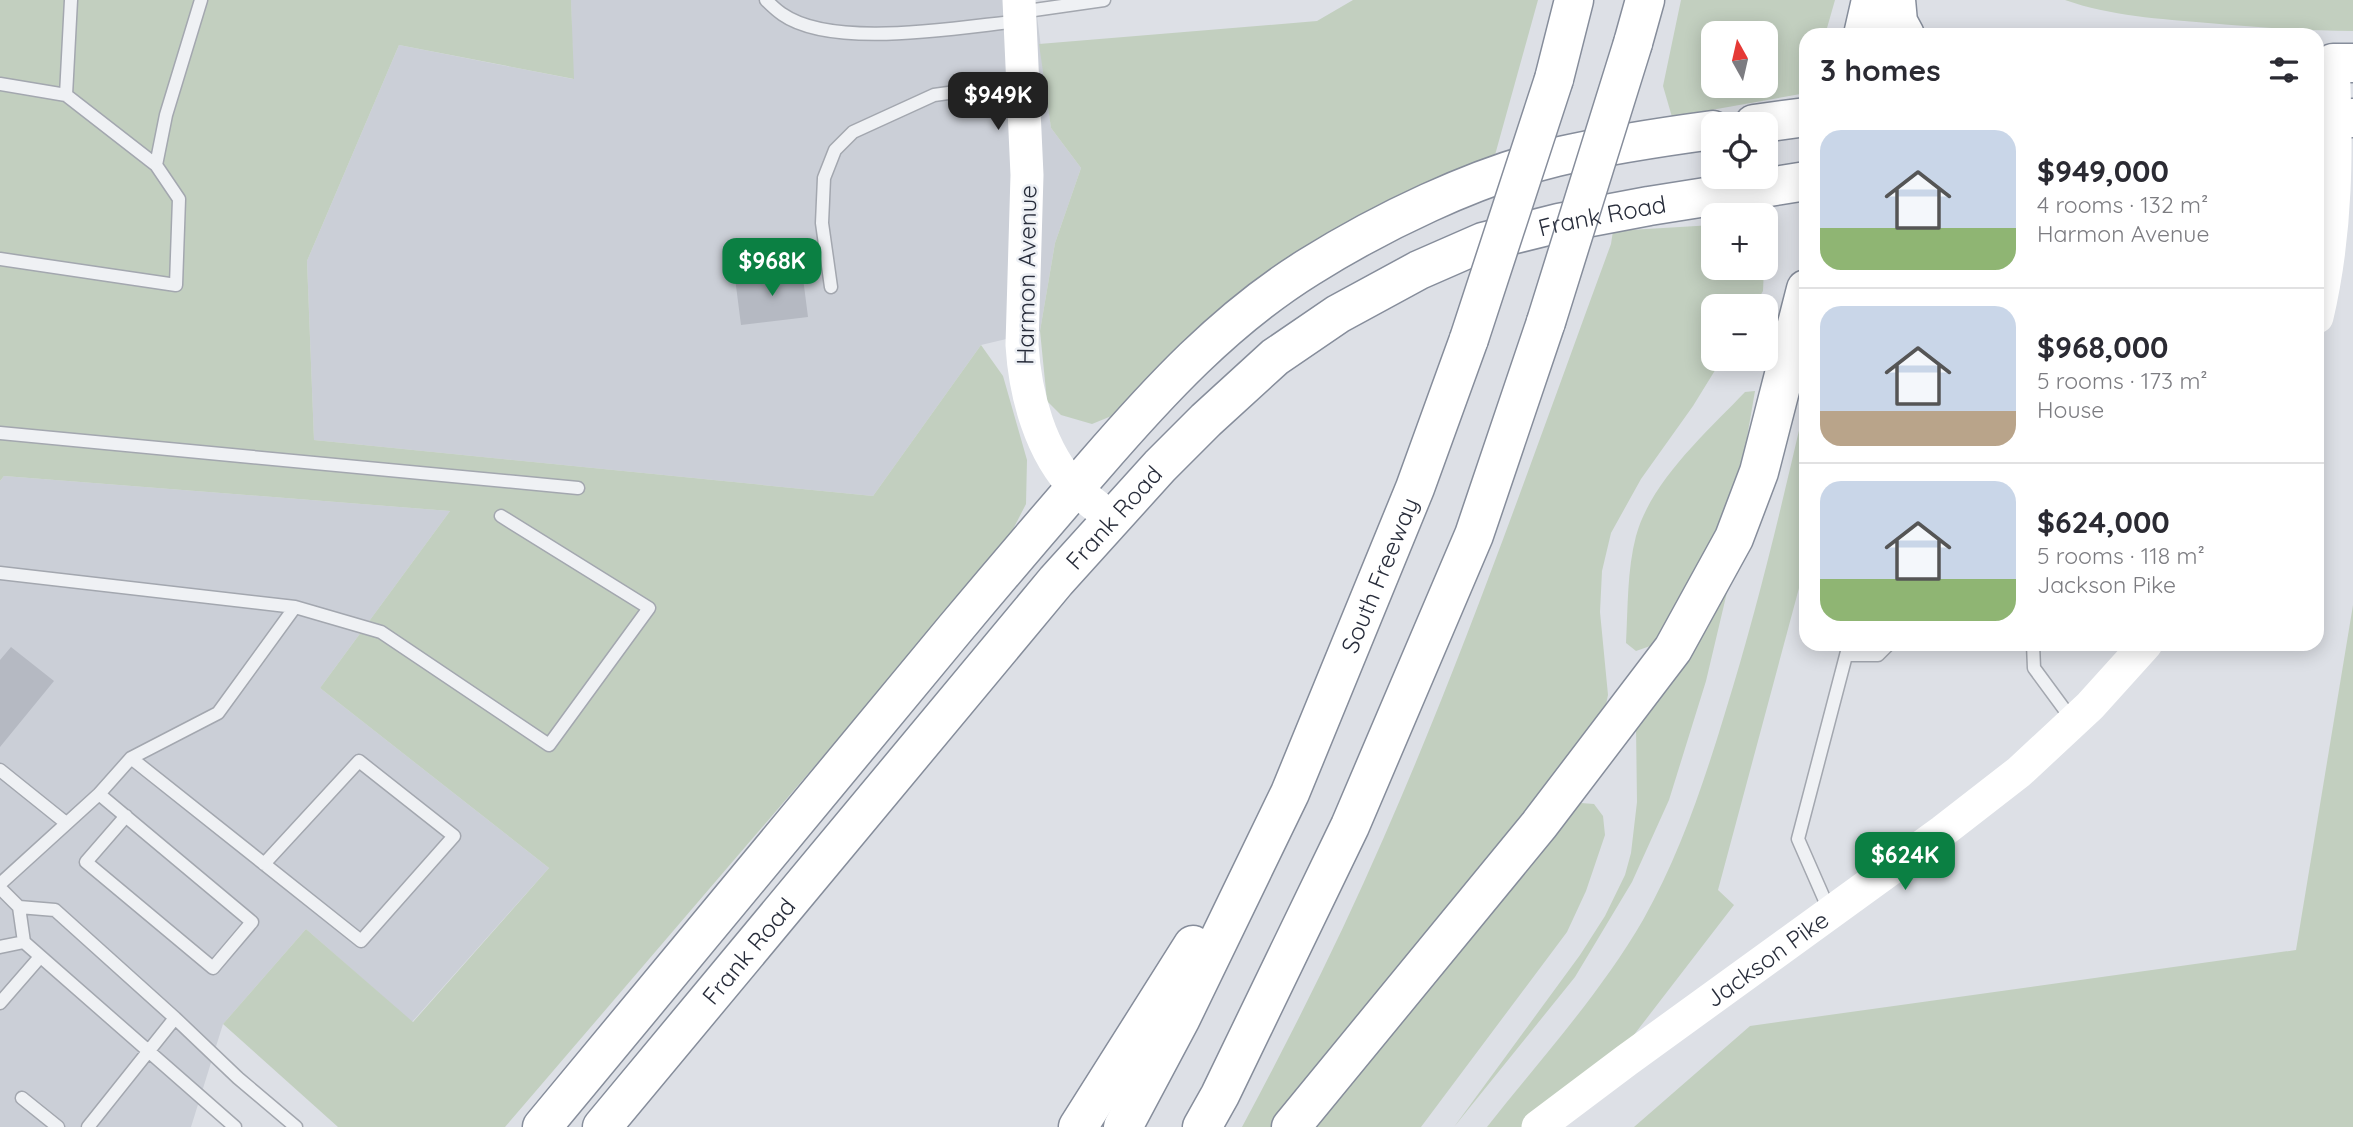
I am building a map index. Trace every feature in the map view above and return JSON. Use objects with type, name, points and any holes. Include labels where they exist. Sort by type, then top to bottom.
[{"type":"highway","name":"South Freeway","points":[[1123,1127],[1181,1018],[1290,793],[1415,488],[1469,339],[1554,79],[1574,0]]},
{"type":"highway","points":[[1202,1127],[1350,826],[1474,535],[1546,322],[1645,0]]},
{"type":"highway","points":[[1865,28],[1871,0]]},
{"type":"highway","points":[[1896,0],[1901,28]]},
{"type":"highway","points":[[1778,121],[1799,118]]},
{"type":"highway","name":"Frank Road","points":[[542,1127],[983,595],[1188,363],[1268,296],[1307,268],[1368,232],[1468,186],[1553,158],[1651,138],[1701,132]]},
{"type":"highway","name":"Frank Road","points":[[602,1127],[1056,581],[1114,520],[1160,466],[1275,357],[1338,314],[1419,270],[1483,242],[1559,223],[1799,182]]},
{"type":"highway","points":[[1291,1127],[1539,825],[1673,649],[1734,538],[1759,472],[1799,316]]},
{"type":"highway","points":[[1078,1127],[1290,793]]},
{"type":"main road","name":"Harmon Avenue","points":[[1019,11],[1027,175],[1023,365],[1033,412],[1044,438],[1075,488],[1114,520]]},
{"type":"main road","points":[[2324,275],[2336,183],[2334,63]]},
{"type":"main road","name":"Jackson Pike","points":[[1538,1127],[2019,772],[2073,722],[2139,651]]},
{"type":"lane","points":[[66,95],[71,0]]},
{"type":"lane","points":[[156,165],[166,114],[201,0]]},
{"type":"lane","points":[[766,0],[783,15],[812,27],[872,35],[1104,0]]},
{"type":"lane","points":[[831,287],[822,223],[824,178],[835,150],[853,132],[934,95],[1024,82]]},
{"type":"lane","points":[[0,84],[66,95],[156,165],[179,199],[176,285],[0,259]]},
{"type":"lane","points":[[0,433],[578,488]]},
{"type":"lane","points":[[0,573],[295,607],[381,632],[548,745],[649,608],[501,516]]},
{"type":"lane","points":[[235,1127],[24,942],[19,907],[0,886],[99,794],[131,758],[218,713],[295,607]]},
{"type":"lane","points":[[1830,913],[1798,839],[1847,651]]},
{"type":"lane","points":[[1858,651],[1878,655],[1882,651]]},
{"type":"lane","points":[[2033,651],[2034,668],[2073,722]]},
{"type":"lane","points":[[131,758],[264,864],[361,941],[454,836],[359,761],[264,864]]},
{"type":"lane","points":[[0,770],[66,823]]},
{"type":"lane","points":[[99,794],[126,816],[252,922],[213,968],[86,862],[126,816]]},
{"type":"lane","points":[[19,907],[55,910],[176,1018],[238,1078],[296,1127]]},
{"type":"lane","points":[[0,947],[24,942]]},
{"type":"lane","points":[[0,1003],[40,957]]},
{"type":"lane","points":[[88,1127],[176,1018]]},
{"type":"lane","points":[[22,1098],[58,1127]]},
{"type":"shaded area","points":[[571,0],[1035,0],[1051,128],[1081,168],[1055,243],[1040,331],[981,345],[873,496],[314,440],[307,261],[399,45],[573,79]]},
{"type":"shaded area","points":[[4,476],[450,511],[320,688],[549,868],[412,1022],[306,929],[223,1024],[191,1127],[0,1127],[0,481]]},
{"type":"green space","points":[[0,0],[571,0],[574,79],[399,45],[307,261],[314,440],[873,496],[981,345],[1003,376],[1027,460],[1026,504],[1006,543],[505,1127],[338,1127],[223,1024],[306,929],[413,1022],[549,868],[320,688],[450,511],[4,476],[0,481]]},
{"type":"green space","points":[[1353,0],[1538,0],[1490,173],[1114,415],[1092,424],[1061,415],[1047,401],[1040,331],[1055,243],[1081,168],[1051,128],[1039,44],[1317,21]]},
{"type":"green space","points":[[1681,0],[1835,0],[1827,28],[1799,28],[1799,94],[1672,117],[1663,86]]},
{"type":"green space","points":[[2065,0],[2353,0],[2353,31],[2154,18]]},
{"type":"green space","points":[[1701,226],[1701,280],[1763,280],[1761,294],[1701,294],[1701,371],[1715,371],[1641,479],[1611,533],[1602,571],[1600,612],[1608,695],[1603,719],[1275,1127],[1242,1127],[1334,947],[1415,764],[1502,542],[1611,244],[1613,231]]},
{"type":"green space","points":[[1755,391],[1739,484],[1713,545],[1656,644],[1636,651],[1626,643],[1628,589],[1633,549],[1643,516],[1682,458],[1745,392]]},
{"type":"green space","points":[[1799,430],[1799,588],[1718,890],[1734,905],[1563,1127],[1487,1127],[1608,974],[1656,895],[1679,844],[1717,740],[1769,557]]},
{"type":"green space","points":[[1728,588],[1706,681],[1669,800],[1632,882],[1575,977],[1454,1127],[1580,955],[1605,916],[1625,875],[1631,853],[1637,802],[1636,726]]},
{"type":"green space","points":[[2353,605],[2353,1127],[1634,1127],[1750,1026],[2296,950]]},
{"type":"green space","points":[[1581,803],[1594,804],[1603,816],[1605,835],[1586,891],[1567,932],[1421,1127],[1313,1127],[1566,814]]},
{"type":"building","points":[[802,270],[808,317],[741,325],[735,278]]},
{"type":"building","points":[[11,647],[54,681],[0,747],[0,660]]}]
